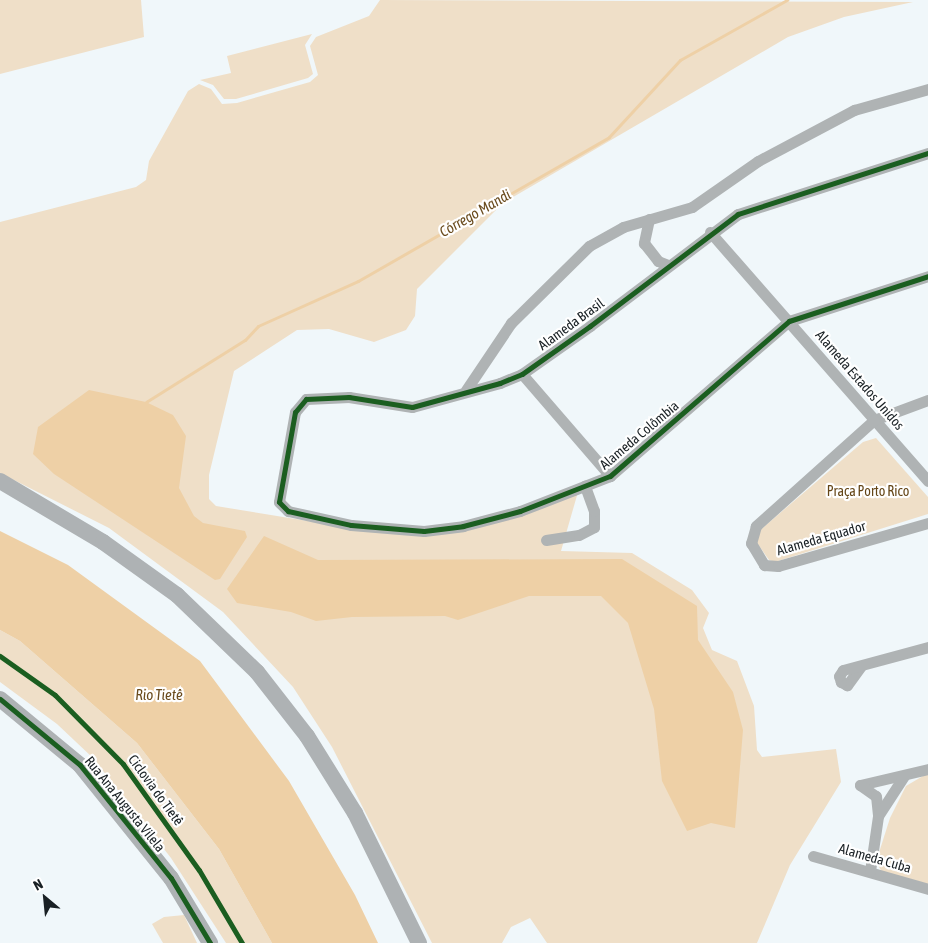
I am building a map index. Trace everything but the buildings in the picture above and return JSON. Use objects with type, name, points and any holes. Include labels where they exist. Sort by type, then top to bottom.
[{"type":"main road","points":[[0,481],[103,542],[177,594],[257,672],[307,736],[355,813],[419,943]]},
{"type":"main road","name":"Rua Ana Augusta Vilela","points":[[0,699],[80,765],[170,878],[210,943]]},
{"type":"street","points":[[466,390],[511,323],[553,278],[606,236],[649,219],[692,207],[803,134],[854,110],[928,89]]},
{"type":"street","name":"Alameda Brasil","points":[[279,502],[296,412],[306,399],[330,396],[412,407],[522,374],[710,232],[738,214],[774,200],[928,153]]},
{"type":"street","points":[[649,219],[644,243],[658,262],[668,265]]},
{"type":"street","name":"Alameda Estados Unidos","points":[[710,232],[928,480]]},
{"type":"street","name":"Alameda Colômbia","points":[[279,502],[288,511],[351,525],[424,531],[492,518],[586,486],[610,476],[789,321],[928,276]]},
{"type":"street","points":[[522,374],[610,476]]},
{"type":"street","points":[[874,420],[928,400]]},
{"type":"street","name":"Alameda Equador","points":[[874,420],[756,526],[751,543],[758,558],[770,567],[928,523]]},
{"type":"street","points":[[546,540],[579,535],[594,527],[594,511],[586,486]]},
{"type":"street","points":[[861,666],[928,647]]},
{"type":"street","points":[[870,871],[878,816],[876,796],[860,785],[904,776],[928,768]]},
{"type":"street","points":[[878,816],[904,776]]},
{"type":"street","name":"Alameda Cuba","points":[[813,856],[928,888]]},
{"type":"green space","points":[[0,0],[141,0],[144,37],[0,74]]},
{"type":"green space","points":[[380,0],[913,2],[844,17],[788,37],[503,203],[417,289],[415,316],[406,330],[374,342],[329,329],[297,330],[234,371],[209,475],[209,499],[216,506],[363,530],[421,534],[578,492],[561,551],[632,553],[692,590],[709,613],[703,628],[712,650],[737,661],[754,706],[757,750],[762,757],[836,749],[841,782],[790,865],[757,943],[547,943],[530,918],[511,927],[502,943],[432,943],[332,747],[293,687],[223,612],[109,528],[0,473],[0,222],[136,187],[146,180],[149,161],[188,91],[199,84],[211,89],[222,104],[237,103],[310,82],[318,75],[310,46],[316,37],[369,16]]},
{"type":"green space","points":[[312,34],[305,45],[313,74],[308,78],[236,99],[224,99],[213,85],[200,80],[231,73],[227,56]]},
{"type":"green space","name":"Praça Porto Rico","points":[[876,438],[928,497],[928,514],[775,562],[769,560],[755,540],[759,531],[863,442]]},
{"type":"green space","points":[[0,630],[20,641],[137,743],[219,849],[272,943],[226,943],[171,858],[93,758],[57,724],[0,682]]},
{"type":"green space","points":[[928,773],[928,884],[882,872],[876,862],[890,818],[906,786]]},
{"type":"green space","points":[[184,915],[197,943],[163,943],[152,924],[164,917]]},
{"type":"water","points":[[89,390],[146,402],[173,415],[186,436],[179,488],[194,516],[203,523],[245,531],[247,537],[220,579],[215,580],[54,474],[33,454],[38,427]]},
{"type":"water","name":"Rio Tietê","points":[[0,531],[68,565],[200,661],[289,781],[355,895],[378,943],[272,943],[219,849],[137,743],[20,641],[0,630]]},
{"type":"water","points":[[264,536],[318,560],[622,559],[697,606],[698,640],[733,692],[743,730],[735,828],[711,823],[687,831],[662,781],[654,709],[628,623],[601,596],[529,596],[458,620],[445,616],[352,617],[316,621],[291,612],[237,603],[227,589]]},
{"type":"waterway","name":"Córrego Mandi","points":[[146,402],[245,340],[258,326],[358,281],[609,137],[680,60],[787,0]]},
{"type":"cycle path","points":[[928,153],[738,214],[590,326],[522,374],[500,383],[412,407],[349,397],[306,399],[295,412],[279,502],[288,511],[351,525],[424,531],[463,526],[520,511],[610,476],[789,321],[928,276]]},
{"type":"cycle path","name":"Ciclovia do Tietê","points":[[0,656],[55,695],[123,764],[199,870],[242,943]]},
{"type":"cycle path","points":[[0,699],[80,765],[171,878],[210,943]]}]
